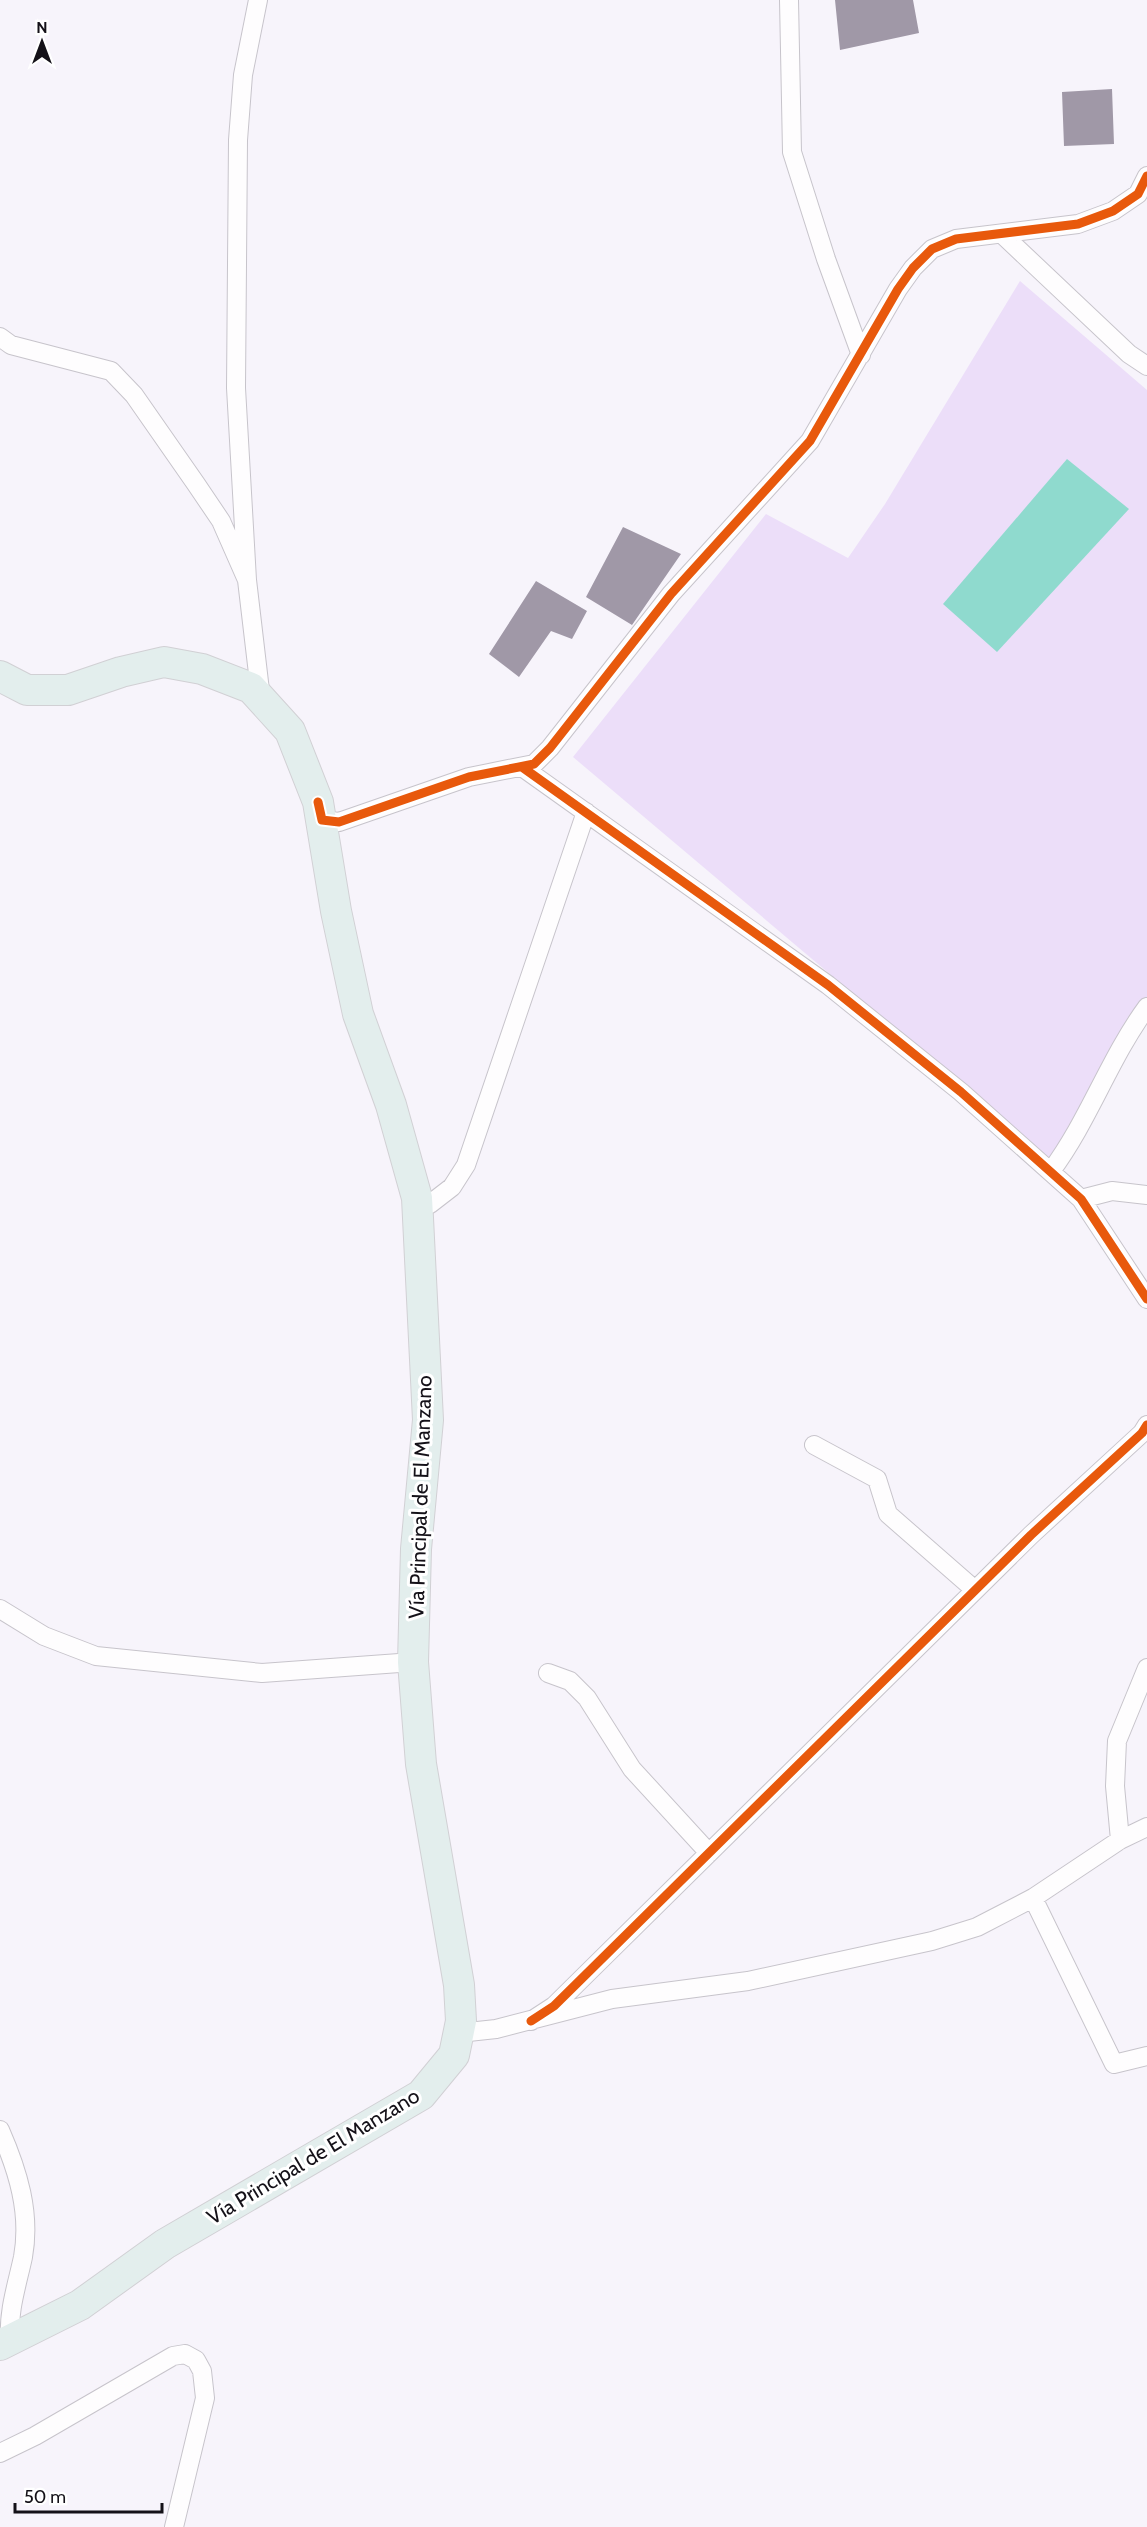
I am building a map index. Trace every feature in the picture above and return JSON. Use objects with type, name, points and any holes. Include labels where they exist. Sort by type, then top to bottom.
[{"type":"main road","name":"Vía Principal de El Manzano","points":[[0,676],[27,690],[68,690],[121,672],[164,662],[202,669],[251,688],[290,731],[318,802],[336,911],[358,1014],[391,1105],[417,1198],[428,1420],[416,1549],[413,1662],[421,1764],[459,1985],[461,2021],[454,2055],[421,2095],[165,2244],[80,2305],[5,2342]]},
{"type":"street","points":[[258,0],[243,75],[238,140],[236,388],[247,580],[261,699]]},
{"type":"street","points":[[789,0],[792,152],[826,259],[861,355]]},
{"type":"street","points":[[318,802],[322,820],[339,822],[469,777],[534,764],[550,748],[670,594],[810,441],[898,289],[913,268],[932,249],[956,239],[1078,224],[1113,211],[1138,194],[1147,176]]},
{"type":"street","points":[[1003,235],[1129,354],[1147,366]]},
{"type":"street","points":[[0,337],[11,345],[111,371],[134,395],[209,502],[221,521],[247,580]]},
{"type":"street","points":[[522,767],[828,985],[961,1092],[1081,1199],[1147,1299]]},
{"type":"street","points":[[417,1198],[430,1204],[452,1187],[466,1165],[586,812]]},
{"type":"street","points":[[1051,1171],[1069,1146],[1106,1074],[1147,1008]]},
{"type":"street","points":[[1081,1199],[1112,1191],[1147,1195]]},
{"type":"street","points":[[531,2021],[554,2006],[1030,1535],[1142,1433],[1147,1425]]},
{"type":"street","points":[[814,1445],[877,1479],[888,1514],[975,1590]]},
{"type":"street","points":[[0,1609],[44,1636],[96,1656],[262,1673],[413,1662]]},
{"type":"street","points":[[1120,1840],[1115,1786],[1118,1741],[1147,1668]]},
{"type":"street","points":[[548,1673],[570,1682],[587,1698],[632,1769],[709,1853]]},
{"type":"street","points":[[459,2033],[496,2029],[612,1999],[748,1981],[932,1941],[977,1927],[1033,1898],[1120,1840],[1147,1827]]},
{"type":"street","points":[[1033,1898],[1114,2064],[1147,2056]]},
{"type":"street","points":[[0,2130],[19,2179],[25,2220],[23,2256],[5,2342]]},
{"type":"street","points":[[0,2453],[35,2436],[173,2356],[179,2354],[191,2356],[200,2365],[205,2398],[174,2527]]},
{"type":"shaded area","points":[[1020,281],[1147,390],[1147,1000],[1044,1170],[953,1078],[573,757],[766,514],[848,558],[885,504]]},
{"type":"shaded area","points":[[1067,459],[1129,509],[997,652],[943,604]]},
{"type":"building","points":[[835,0],[913,0],[919,33],[840,50]]},
{"type":"building","points":[[1112,89],[1114,144],[1064,146],[1062,92]]},
{"type":"building","points":[[623,527],[681,554],[632,625],[586,597]]},
{"type":"building","points":[[536,581],[587,611],[572,639],[551,631],[519,677],[489,654]]},
{"type":"cycle path","points":[[318,802],[322,820],[339,822],[469,777],[534,764],[550,748],[671,594],[810,441],[898,289],[913,268],[932,249],[956,239],[1078,224],[1113,211],[1138,194],[1147,176]]},
{"type":"cycle path","points":[[522,767],[828,985],[961,1092],[1081,1199],[1147,1299]]},
{"type":"cycle path","points":[[531,2021],[554,2006],[1031,1535],[1142,1433],[1147,1425]]}]
